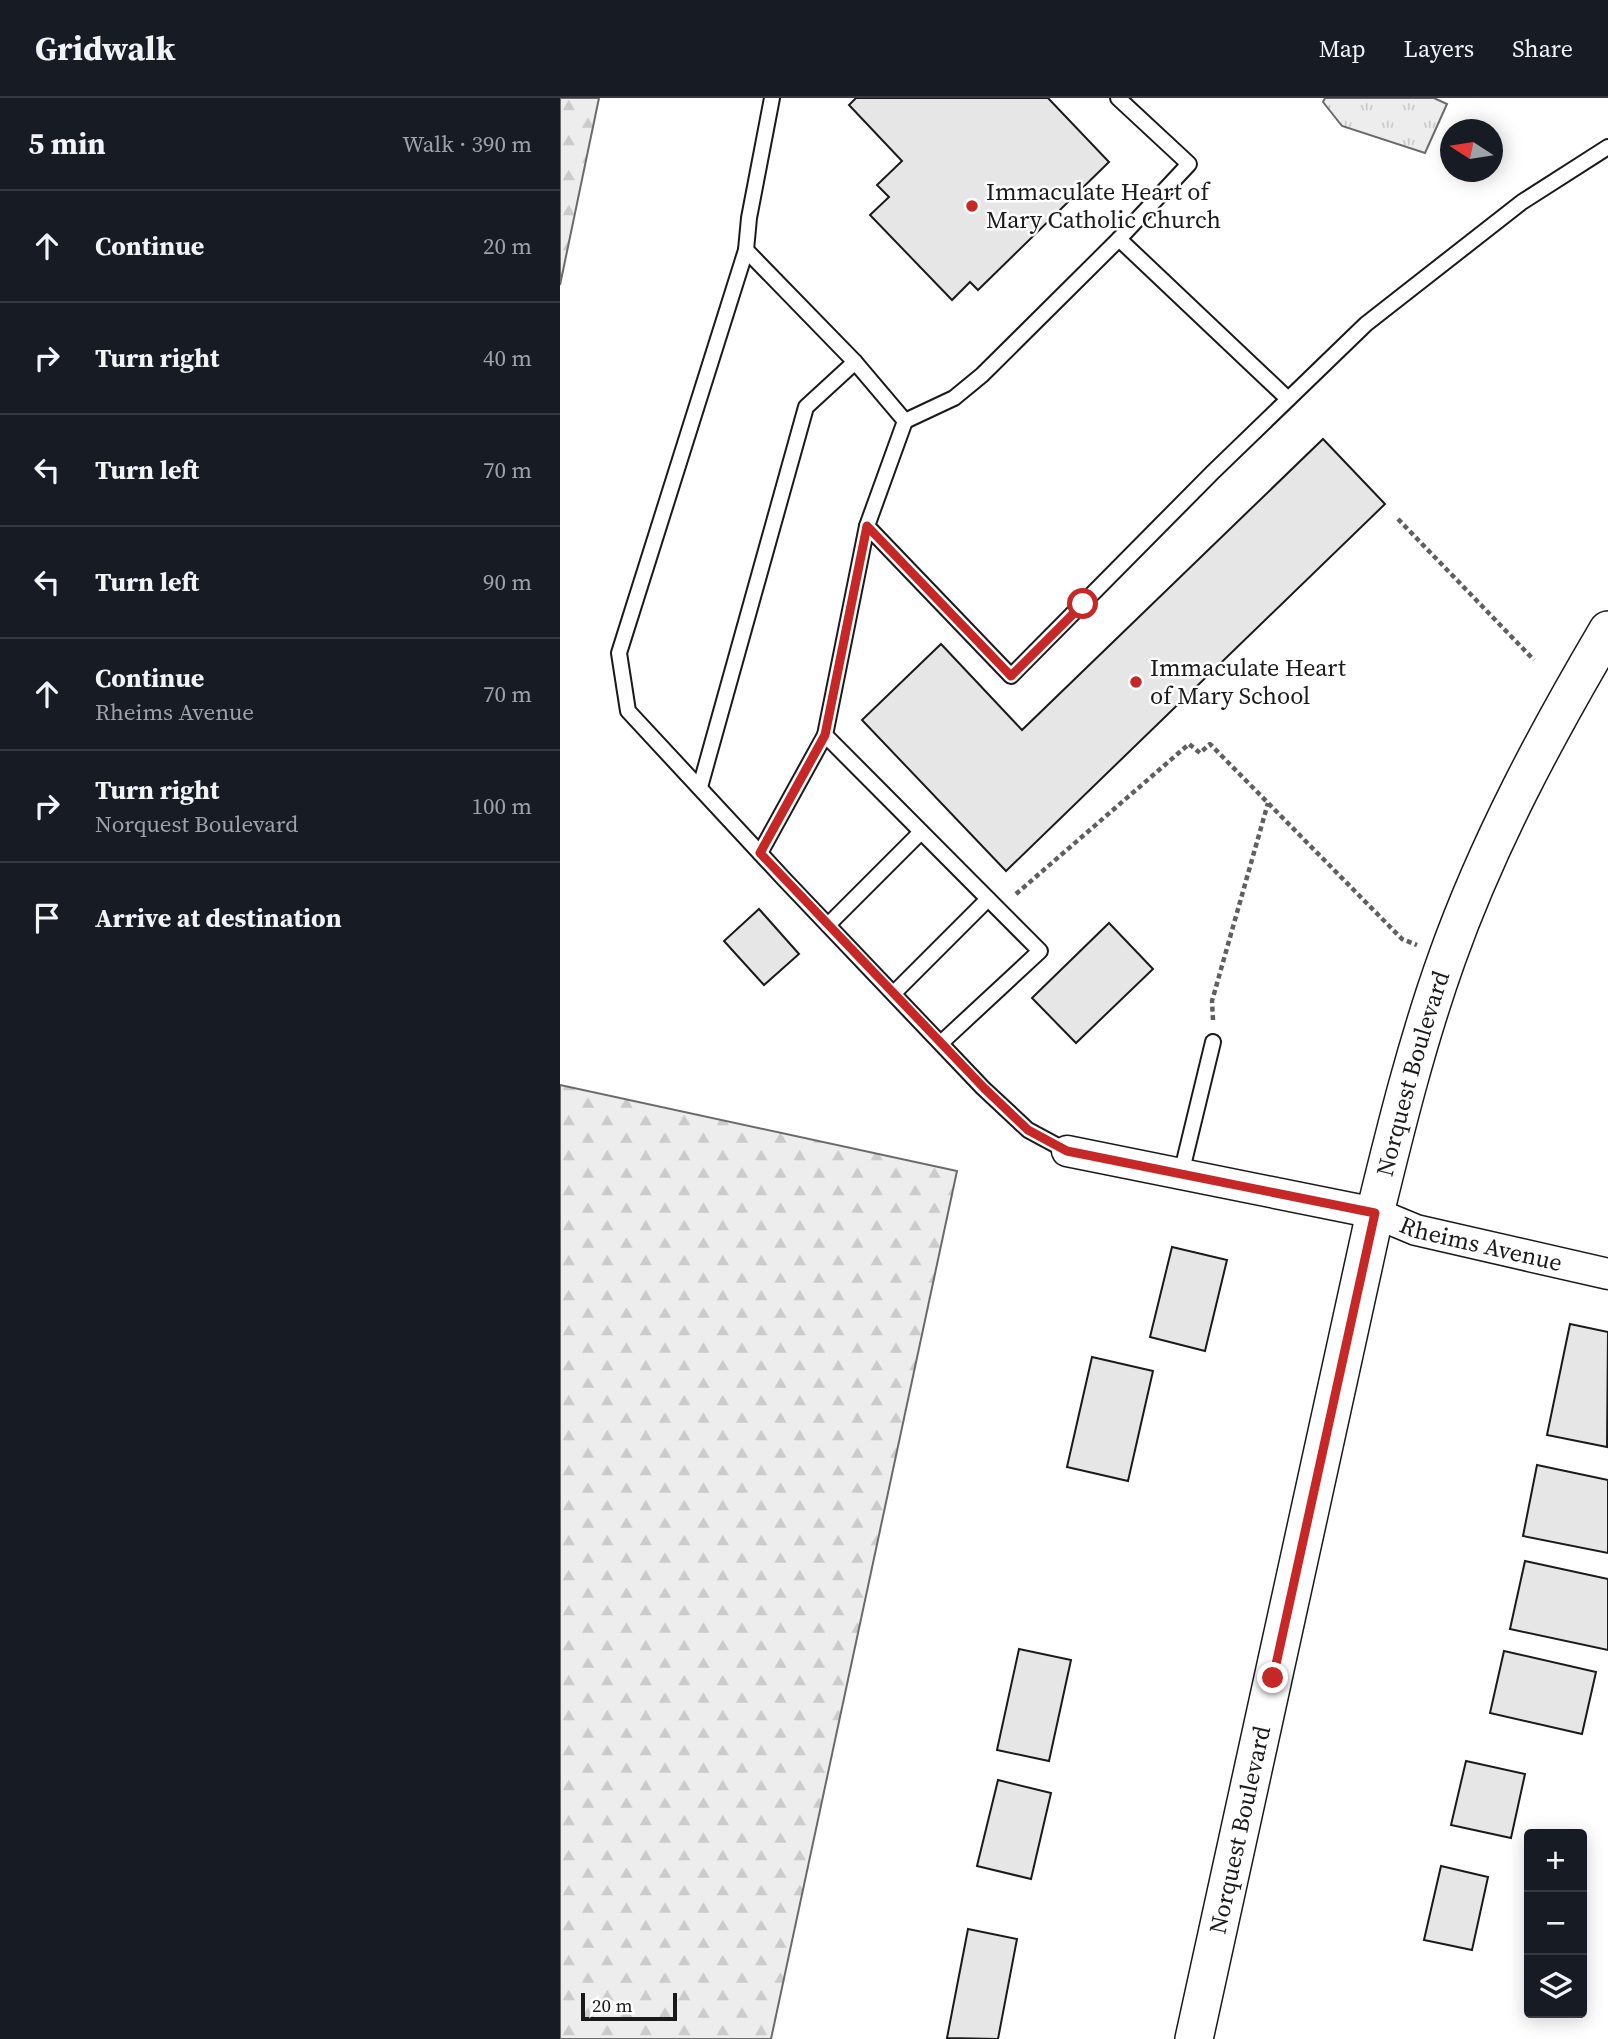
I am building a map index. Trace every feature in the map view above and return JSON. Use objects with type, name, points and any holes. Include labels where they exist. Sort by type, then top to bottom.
[{"type":"street","name":"Norquest Boulevard","points":[[1194,2039],[1375,1213],[1408,1080],[1447,958],[1496,839],[1556,718],[1608,630]]},
{"type":"street","name":"Rheims Avenue","points":[[1067,1151],[1375,1213],[1416,1230],[1608,1274]]},
{"type":"lane","points":[[772,98],[749,218],[746,250],[619,653],[628,710],[984,1088],[1028,1130],[1067,1151]]},
{"type":"lane","points":[[760,853],[825,735],[867,526],[905,421],[954,398],[982,375],[1119,239],[1189,164],[1118,98]]},
{"type":"lane","points":[[867,526],[1011,676],[1288,399],[1377,316],[1522,202],[1608,147]]},
{"type":"lane","points":[[1119,239],[1288,399]]},
{"type":"lane","points":[[746,250],[855,362],[905,421]]},
{"type":"lane","points":[[700,787],[806,407],[855,362]]},
{"type":"lane","points":[[825,735],[1040,951],[942,1042]]},
{"type":"lane","points":[[828,925],[921,832]]},
{"type":"lane","points":[[894,993],[988,899]]},
{"type":"lane","points":[[1181,1174],[1213,1042]]},
{"type":"path","points":[[1398,519],[1534,660]]},
{"type":"path","points":[[999,910],[1189,744],[1200,753],[1210,744],[1402,939],[1447,958]]},
{"type":"path","points":[[1213,1042],[1212,1001],[1268,803]]},
{"type":"green space","points":[[560,98],[599,98],[560,285]]},
{"type":"green space","points":[[1325,98],[1434,98],[1447,104],[1425,153],[1342,126],[1323,102]]},
{"type":"green space","points":[[560,1085],[957,1171],[771,2039],[560,2039]]},
{"type":"building","name":"Immaculate Heart of Mary Catholic Church","points":[[856,98],[1048,98],[1109,162],[978,290],[970,282],[952,300],[870,215],[889,197],[877,185],[902,161],[849,105]]},
{"type":"building","name":"Immaculate Heart of Mary School","points":[[1323,439],[1385,504],[1006,871],[862,720],[941,644],[1022,730]]},
{"type":"building","points":[[759,909],[799,954],[764,985],[724,941]]},
{"type":"building","points":[[1109,923],[1153,969],[1076,1043],[1032,998]]},
{"type":"building","points":[[1172,1247],[1227,1260],[1205,1351],[1150,1337]]},
{"type":"building","points":[[1570,1324],[1608,1332],[1607,1447],[1547,1435]]},
{"type":"building","points":[[1092,1357],[1153,1371],[1128,1481],[1067,1467]]},
{"type":"building","points":[[1537,1465],[1608,1480],[1608,1553],[1523,1536]]},
{"type":"building","points":[[1525,1561],[1608,1579],[1608,1650],[1510,1629]]},
{"type":"building","points":[[1019,1649],[1071,1660],[1049,1761],[997,1750]]},
{"type":"building","points":[[1504,1651],[1596,1672],[1582,1734],[1490,1713]]},
{"type":"building","points":[[1466,1761],[1525,1774],[1511,1838],[1451,1825]]},
{"type":"building","points":[[998,1780],[1051,1793],[1031,1879],[977,1866]]},
{"type":"building","points":[[1441,1866],[1488,1877],[1472,1950],[1424,1940]]},
{"type":"building","points":[[968,1929],[1017,1939],[998,2039],[947,2038]]},
{"type":"place","name":"Immaculate Heart of Mary Catholic Church","points":[[972,206]]},
{"type":"place","name":"Immaculate Heart of Mary School","points":[[1136,682]]},
{"type":"route","points":[[1083,604],[1011,676],[867,526],[825,735],[760,853],[984,1088],[1028,1130],[1067,1151],[1375,1213],[1273,1678]]}]
